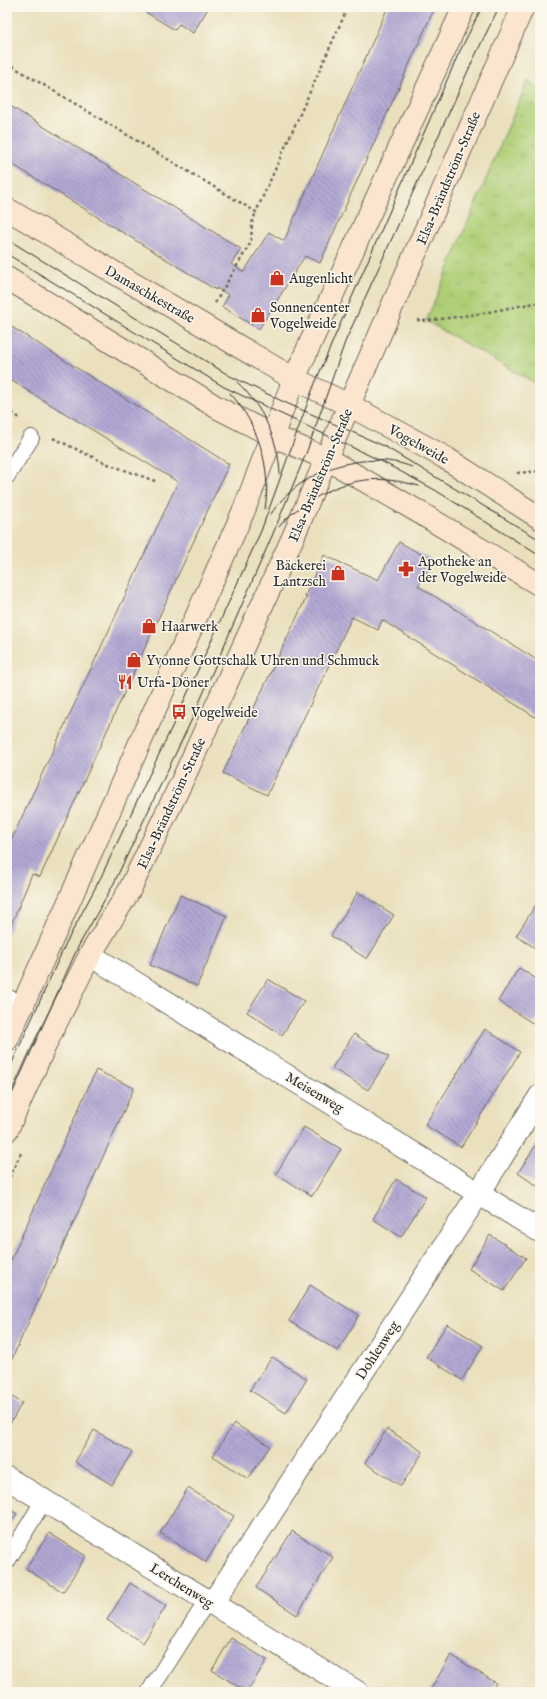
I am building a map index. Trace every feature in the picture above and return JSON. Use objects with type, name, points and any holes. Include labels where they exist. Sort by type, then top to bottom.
[{"type":"street","points":[[7,1040],[15,1004],[244,510],[271,435],[294,378],[464,7]]},
{"type":"street","name":"Elsa-Brändström-Straße","points":[[7,1130],[47,1041],[90,955],[129,891],[183,779],[292,541],[349,405],[523,7]]},
{"type":"street","name":"Damaschkestraße","points":[[7,209],[294,378]]},
{"type":"street","points":[[7,278],[218,408],[271,435],[327,459],[540,585]]},
{"type":"street","name":"Vogelweide","points":[[294,378],[349,405],[444,457],[540,518]]},
{"type":"street","name":"Meisenweg","points":[[90,955],[540,1231]]},
{"type":"street","name":"Dohlenweg","points":[[210,1602],[479,1193],[540,1096]]},
{"type":"street","name":"Lerchenweg","points":[[7,1478],[357,1692]]},
{"type":"lane","points":[[7,476],[31,438]]},
{"type":"lane","points":[[7,1560],[44,1500]]},
{"type":"lane","points":[[148,1692],[210,1602]]},
{"type":"path","points":[[212,308],[251,242],[252,223],[256,212],[348,7]]},
{"type":"path","points":[[7,63],[256,212]]},
{"type":"path","points":[[417,320],[426,321],[478,314],[540,302]]},
{"type":"path","points":[[7,409],[24,422]]},
{"type":"path","points":[[50,436],[105,463],[158,482]]},
{"type":"path","points":[[515,473],[540,471]]},
{"type":"green space","points":[[528,80],[540,89],[540,386],[426,321]]},
{"type":"building","points":[[137,7],[209,7],[193,33],[179,24],[175,30]]},
{"type":"building","points":[[388,7],[435,7],[320,263],[305,256],[259,329],[222,307],[229,295],[216,288],[216,290],[7,161],[7,104],[241,249],[231,264],[244,272],[269,232],[284,241]]},
{"type":"building","points":[[7,324],[229,464],[40,877],[32,874],[7,935],[7,849],[178,482],[7,378]]},
{"type":"building","points":[[399,542],[433,561],[418,586],[540,662],[540,720],[382,620],[378,630],[352,617],[267,795],[223,773],[307,596],[305,596],[324,555],[378,580]]},
{"type":"building","points":[[358,892],[394,915],[367,959],[331,936]]},
{"type":"building","points":[[180,895],[227,916],[197,986],[150,965]]},
{"type":"building","points":[[540,898],[540,951],[516,936]]},
{"type":"building","points":[[519,968],[540,981],[540,1015],[534,1024],[498,1001]]},
{"type":"building","points":[[268,979],[304,1001],[282,1035],[247,1012]]},
{"type":"building","points":[[485,1029],[520,1052],[461,1147],[425,1125]]},
{"type":"building","points":[[354,1034],[389,1057],[368,1090],[332,1068]]},
{"type":"building","points":[[96,1070],[134,1088],[7,1370],[7,1269]]},
{"type":"building","points":[[304,1127],[341,1149],[312,1196],[276,1174]]},
{"type":"building","points":[[539,1140],[540,1141],[540,1188],[518,1173]]},
{"type":"building","points":[[396,1179],[426,1197],[401,1237],[373,1219]]},
{"type":"building","points":[[490,1235],[526,1258],[504,1291],[469,1269]]},
{"type":"building","points":[[310,1285],[359,1315],[338,1351],[289,1321]]},
{"type":"building","points":[[447,1324],[483,1346],[462,1380],[426,1357]]},
{"type":"building","points":[[272,1357],[307,1379],[286,1413],[250,1390]]},
{"type":"building","points":[[7,1394],[22,1403],[7,1429]]},
{"type":"building","points":[[234,1423],[270,1446],[248,1479],[213,1456]]},
{"type":"building","points":[[387,1429],[423,1452],[401,1486],[365,1463]]},
{"type":"building","points":[[94,1430],[132,1452],[112,1485],[75,1462]]},
{"type":"building","points":[[188,1488],[234,1516],[206,1562],[160,1533]]},
{"type":"building","points":[[7,1508],[17,1514],[7,1528]]},
{"type":"building","points":[[292,1531],[333,1557],[297,1615],[256,1588]]},
{"type":"building","points":[[49,1533],[86,1556],[63,1592],[26,1569]]},
{"type":"building","points":[[130,1583],[166,1606],[143,1643],[107,1620]]},
{"type":"building","points":[[231,1638],[267,1660],[247,1692],[212,1670]]},
{"type":"building","points":[[451,1655],[496,1683],[491,1692],[429,1692]]},
{"type":"tram line","points":[[7,1074],[66,943],[101,877],[179,712],[261,531],[313,388],[458,55],[482,7]]},
{"type":"tram line","points":[[7,1105],[78,947],[114,883],[192,719],[272,536],[307,451],[345,342],[472,62],[499,7]]},
{"type":"tram line","points":[[7,239],[230,376],[284,402],[384,446],[540,540]]},
{"type":"tram line","points":[[7,254],[224,387],[381,461],[435,490],[540,556]]},
{"type":"tram line","points":[[237,382],[254,401],[268,424],[273,436],[280,474]]},
{"type":"tram line","points":[[230,393],[248,418],[261,447],[267,493],[265,509]]},
{"type":"tram line","points":[[271,514],[283,499],[298,486],[315,475],[334,467],[353,462],[374,460],[393,462],[412,467]]},
{"type":"tram line","points":[[279,527],[291,515],[310,501],[328,491],[353,482],[378,479],[405,482],[419,486]]},
{"type":"place","name":"Augenlicht","points":[[277,278]]},
{"type":"place","name":"Sonnencenter Vogelweide","points":[[258,315]]},
{"type":"place","name":"Apotheke an der Vogelweide","points":[[406,569]]},
{"type":"place","name":"Bäckerei Lantzsch","points":[[338,573]]},
{"type":"place","name":"Haarwerk","points":[[149,626]]},
{"type":"place","name":"Yvonne Gottschalk Uhren und Schmuck","points":[[134,660]]},
{"type":"place","name":"Urfa-Döner","points":[[125,682]]},
{"type":"place","name":"Vogelweide","points":[[179,712]]}]
